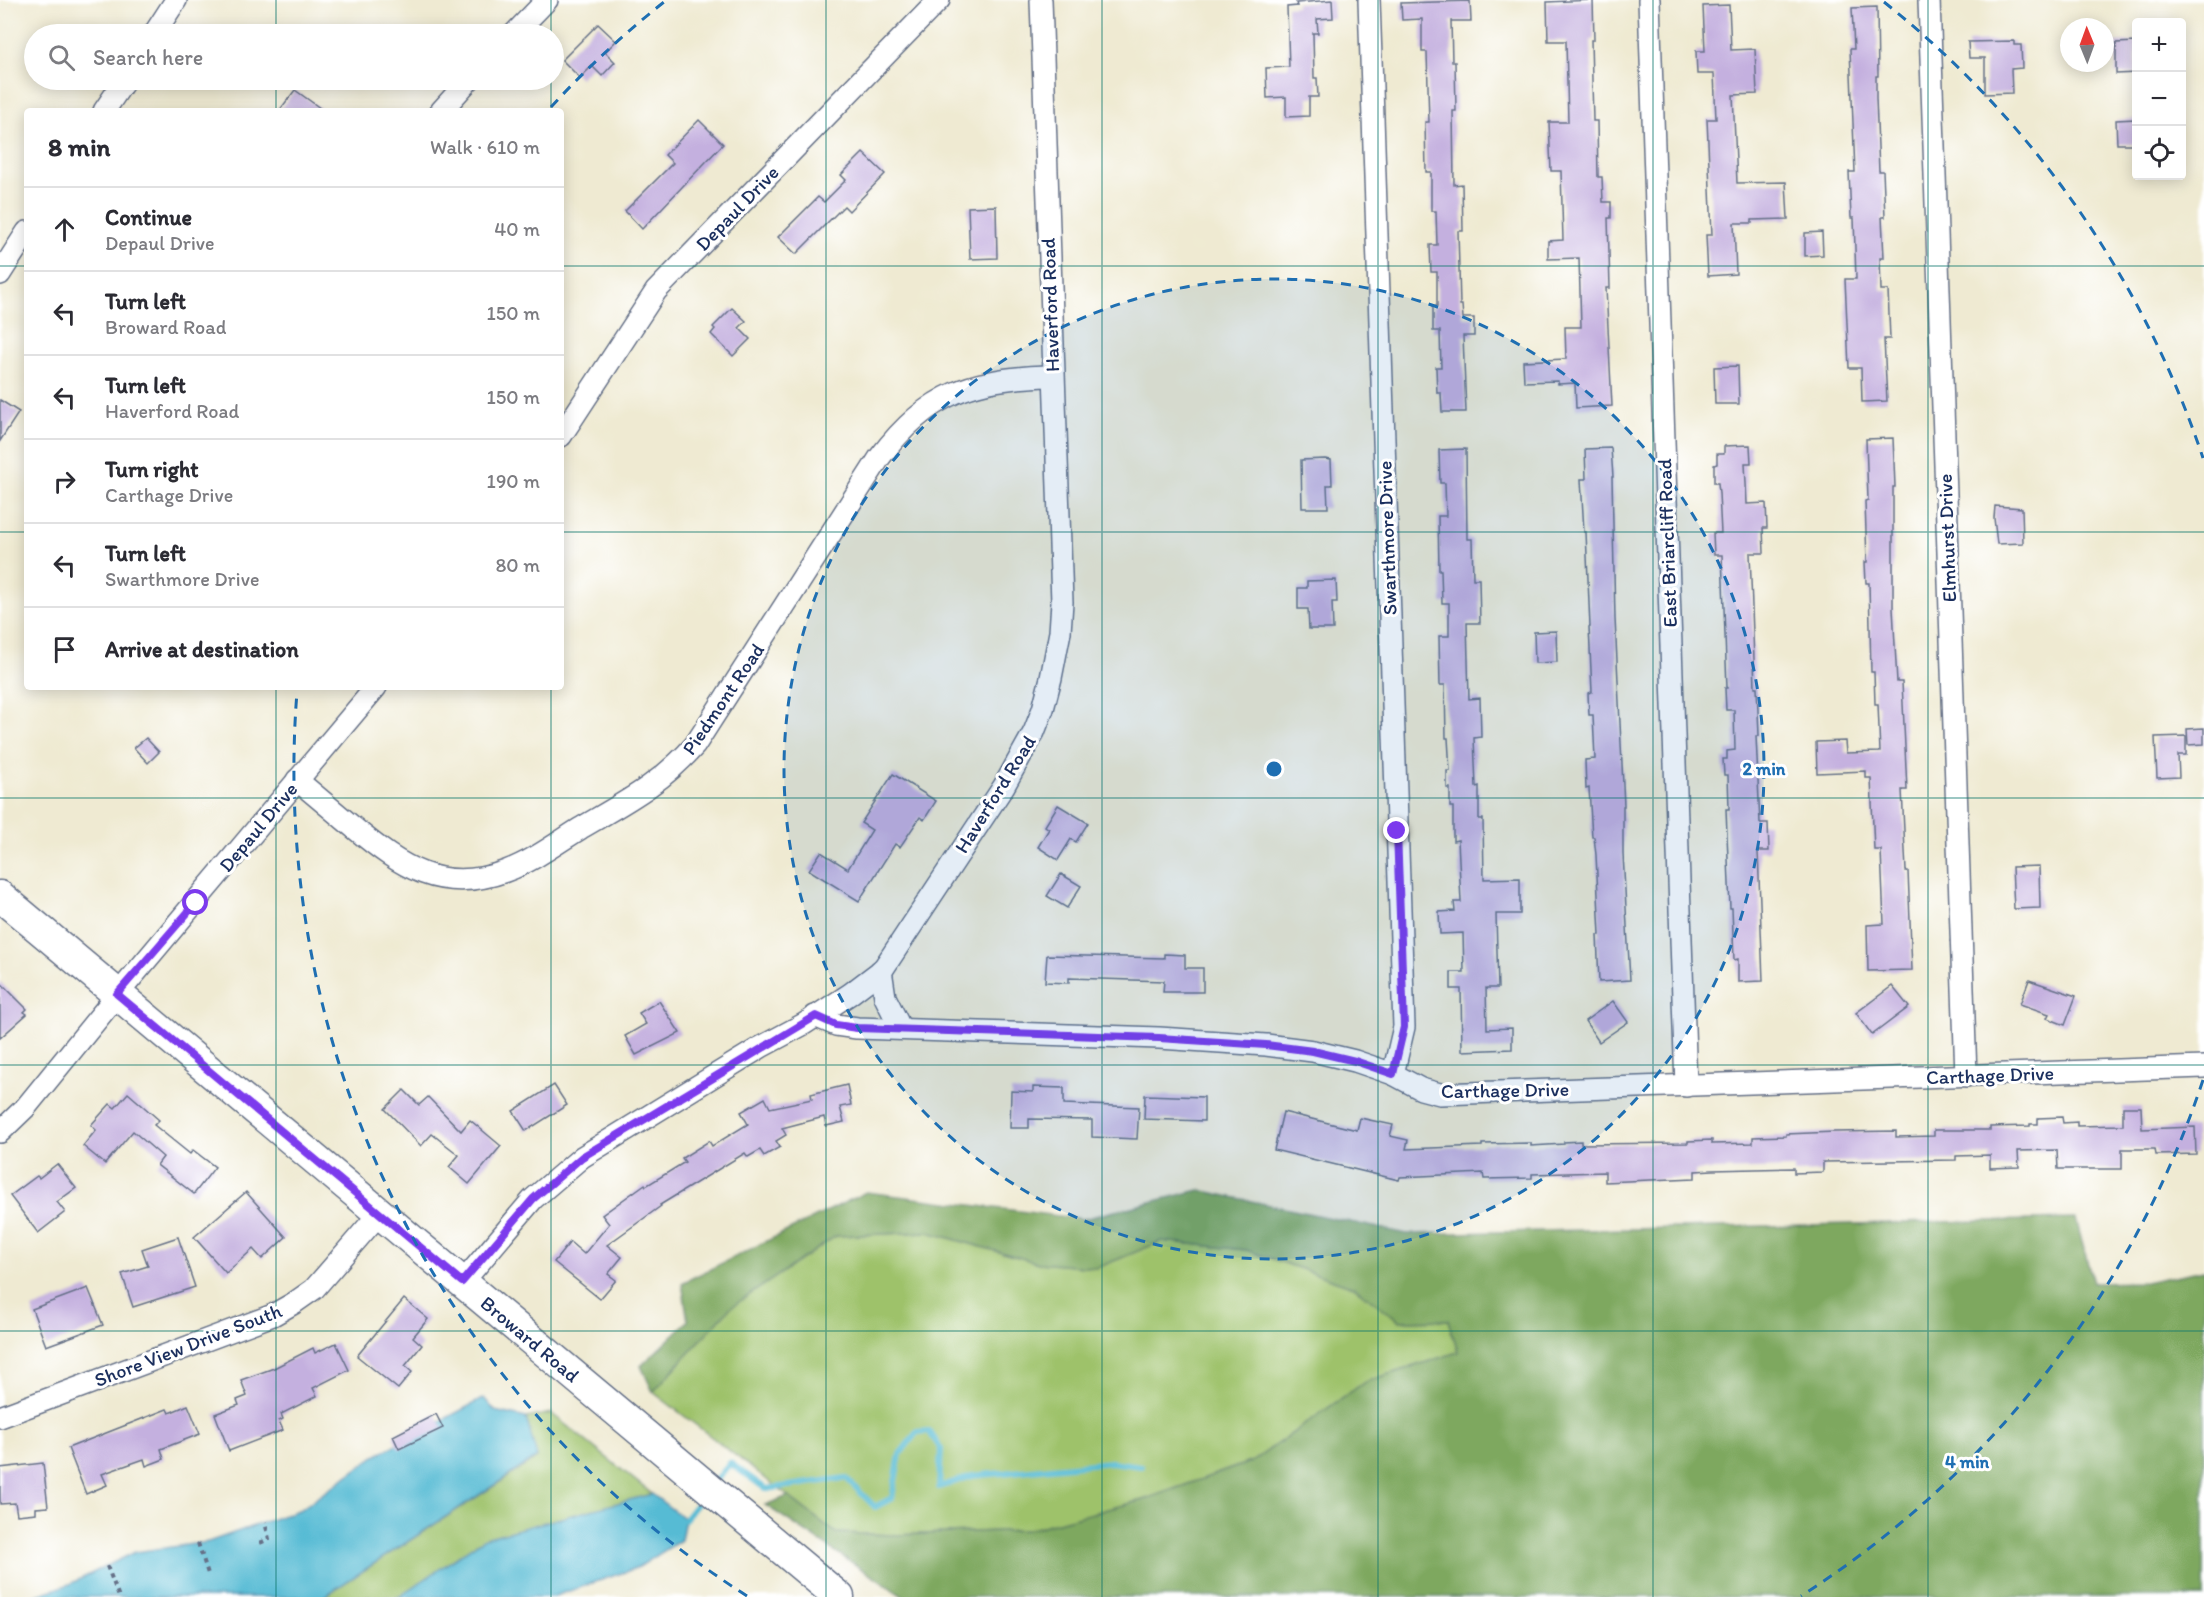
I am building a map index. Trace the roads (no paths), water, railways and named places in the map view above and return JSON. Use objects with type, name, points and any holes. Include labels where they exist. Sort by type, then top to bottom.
[{"type":"main road","name":"Broward Road","points":[[0,896],[839,1597]]},
{"type":"street","points":[[160,24],[176,0]]},
{"type":"street","points":[[524,24],[547,0]]},
{"type":"street","name":"Depaul Drive","points":[[564,431],[656,291],[939,0]]},
{"type":"street","name":"Haverford Road","points":[[462,1282],[533,1199],[582,1157],[816,1016],[881,970],[1004,786],[1023,753],[1043,709],[1058,641],[1062,602],[1041,0]]},
{"type":"street","name":"Swarthmore Drive","points":[[1369,0],[1404,1027],[1393,1074]]},
{"type":"street","name":"East Briarcliff Road","points":[[1649,0],[1686,1086]]},
{"type":"street","name":"Elmhurst Drive","points":[[1929,0],[1966,1076]]},
{"type":"street","points":[[106,108],[118,90]]},
{"type":"street","points":[[444,108],[460,90]]},
{"type":"street","points":[[0,274],[24,237]]},
{"type":"street","name":"Piedmont Road","points":[[297,780],[387,855],[426,875],[468,880],[489,876],[520,865],[650,787],[674,769],[695,746],[880,457],[900,430],[943,398],[969,386],[1018,376],[1053,376]]},
{"type":"street","name":"Depaul Drive","points":[[0,1132],[26,1107],[117,994],[373,690]]},
{"type":"street","points":[[881,970],[885,998],[901,1029]]},
{"type":"street","name":"Carthage Drive","points":[[816,1016],[836,1025],[1159,1038],[1266,1045],[1313,1051],[1348,1059],[1393,1074],[1421,1089],[1440,1094],[2204,1067]]},
{"type":"street","name":"Shore View Drive South","points":[[0,1418],[273,1315],[294,1304],[314,1289],[379,1214]]},
{"type":"water","points":[[484,1398],[495,1411],[526,1418],[537,1457],[323,1597],[31,1597],[70,1584],[135,1552],[208,1542],[301,1509],[375,1456]]},
{"type":"water","points":[[652,1494],[685,1519],[681,1540],[639,1567],[552,1597],[399,1597],[485,1538]]},
{"type":"waterway","points":[[715,1482],[730,1463],[766,1489],[846,1478],[875,1507],[892,1498],[900,1454],[917,1432],[929,1431],[941,1449],[939,1487],[972,1476],[1111,1462],[1141,1466]]},
{"type":"waterway","points":[[685,1519],[705,1494]]}]
